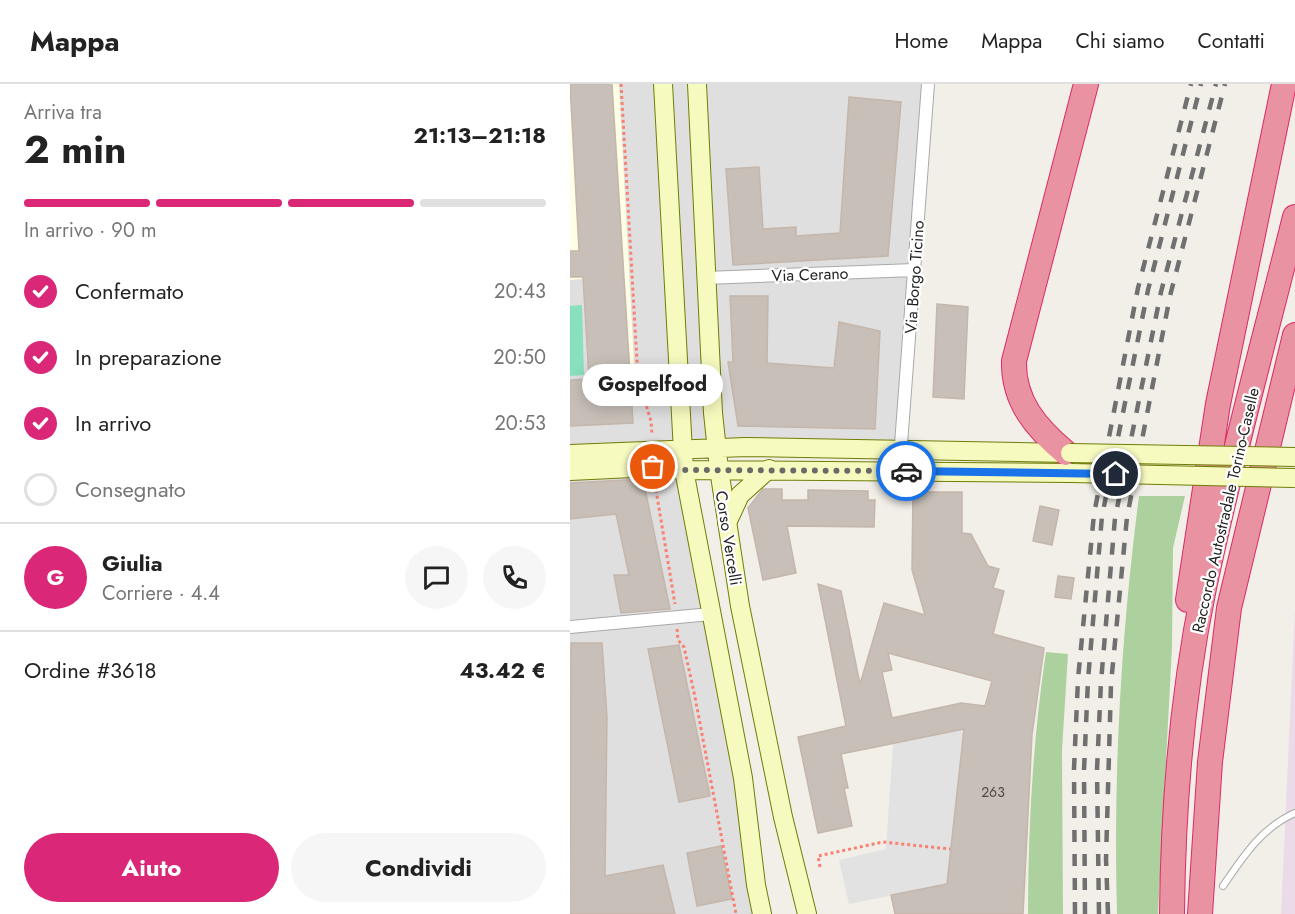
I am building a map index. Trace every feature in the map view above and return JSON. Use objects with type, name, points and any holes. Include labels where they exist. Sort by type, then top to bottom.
[{"type":"highway","points":[[1069,460],[1047,437],[1025,408],[1013,378],[1014,361],[1086,84]]},
{"type":"highway","points":[[1187,693],[1185,642],[1191,572],[1218,404],[1284,84]]},
{"type":"highway","name":"Raccordo Autostradale Torino-Caselle","points":[[1172,914],[1176,814],[1187,693],[1206,579],[1295,217]]},
{"type":"highway","name":"Raccordo Autostradale Torino-Caselle","points":[[1200,914],[1210,762],[1229,608],[1295,335]]},
{"type":"main road","name":"Corso Vercelli","points":[[663,84],[684,470],[743,778],[756,885],[762,914]]},
{"type":"main road","name":"Corso Vercelli","points":[[697,84],[716,447],[727,523],[783,818],[804,913]]},
{"type":"main road","points":[[570,454],[716,447],[901,450],[1069,460],[1295,478]]},
{"type":"main road","points":[[570,471],[653,467],[684,470],[899,471],[1069,460],[1295,457]]},
{"type":"main road","points":[[727,523],[740,495],[769,469]]},
{"type":"street","name":"Via Borgo Ticino","points":[[899,471],[928,84]]},
{"type":"street","name":"Via Cerano","points":[[706,278],[914,270]]},
{"type":"street","points":[[570,627],[711,614]]},
{"type":"lane","points":[[1223,886],[1250,847],[1276,821],[1295,813]]},
{"type":"path","points":[[621,84],[638,379],[649,414]]},
{"type":"path","points":[[657,498],[675,618],[695,696],[736,914]]},
{"type":"path","points":[[820,867],[818,856],[883,843],[950,849]]},
{"type":"shaded area","points":[[570,84],[928,84],[901,450],[682,448],[765,914],[570,914]]},
{"type":"shaded area","points":[[570,84],[619,84],[635,382],[598,380],[593,278],[570,280]]},
{"type":"shaded area","points":[[1295,608],[1295,914],[1281,914]]},
{"type":"shaded area","points":[[964,729],[947,884],[849,904],[839,860],[886,849],[893,744]]},
{"type":"green space","points":[[582,305],[584,375],[570,376],[570,306]]},
{"type":"green space","points":[[1139,496],[1185,496],[1173,548],[1172,647],[1158,914],[1117,914],[1117,757],[1127,600]]},
{"type":"green space","points":[[1046,652],[1068,654],[1062,750],[1063,914],[1028,914],[1032,783]]},
{"type":"building","points":[[570,84],[612,84],[633,423],[570,426],[570,380],[589,379],[583,277],[570,277],[570,251],[579,251]]},
{"type":"building","points":[[849,97],[901,102],[888,256],[733,265],[726,169],[759,167],[763,229],[796,227],[796,236],[840,233]]},
{"type":"building","points":[[730,296],[768,296],[767,363],[834,368],[839,322],[880,331],[875,429],[738,426],[728,362],[733,362]]},
{"type":"building","points":[[937,304],[968,307],[964,399],[933,397]]},
{"type":"building","points":[[643,479],[670,609],[621,613],[614,575],[629,575],[616,514],[570,519],[570,483]]},
{"type":"building","points":[[763,489],[782,489],[782,500],[808,500],[808,490],[868,491],[868,500],[875,500],[874,527],[787,526],[796,573],[763,580],[748,508]]},
{"type":"building","points":[[913,492],[962,492],[962,533],[971,534],[988,566],[999,569],[993,588],[1004,591],[993,634],[1044,648],[1032,735],[1023,914],[895,914],[891,895],[947,884],[964,729],[841,754],[848,788],[844,788],[852,826],[818,833],[798,737],[846,726],[818,584],[841,591],[860,684],[884,603],[925,615],[912,570]],"holes":[[[888,653],[992,681],[985,706],[961,703],[892,718],[882,672],[892,670]]]},
{"type":"building","points":[[1040,506],[1059,510],[1052,545],[1033,541]]},
{"type":"building","points":[[1058,576],[1074,578],[1071,599],[1055,597]]},
{"type":"building","points":[[571,643],[602,643],[607,717],[605,876],[663,865],[675,914],[570,914]]},
{"type":"building","points":[[679,645],[710,796],[679,802],[648,649]]},
{"type":"building","points":[[721,846],[732,899],[697,906],[687,853]]},
{"type":"railway","points":[[1075,914],[1074,769],[1078,679],[1094,514],[1138,288],[1191,84]]},
{"type":"railway","points":[[1085,914],[1084,770],[1088,680],[1102,516],[1148,290],[1201,84]]},
{"type":"railway","points":[[1099,914],[1097,770],[1101,682],[1115,518],[1161,292],[1216,84]]},
{"type":"railway","points":[[1108,914],[1106,859],[1111,684],[1127,517],[1170,296],[1225,84]]},
{"type":"way so far","points":[[653,467],[684,470],[906,471]]},
{"type":"place","name":"Gospelfood","points":[[653,467]]},
{"type":"route","points":[[906,471],[1116,474]]}]
